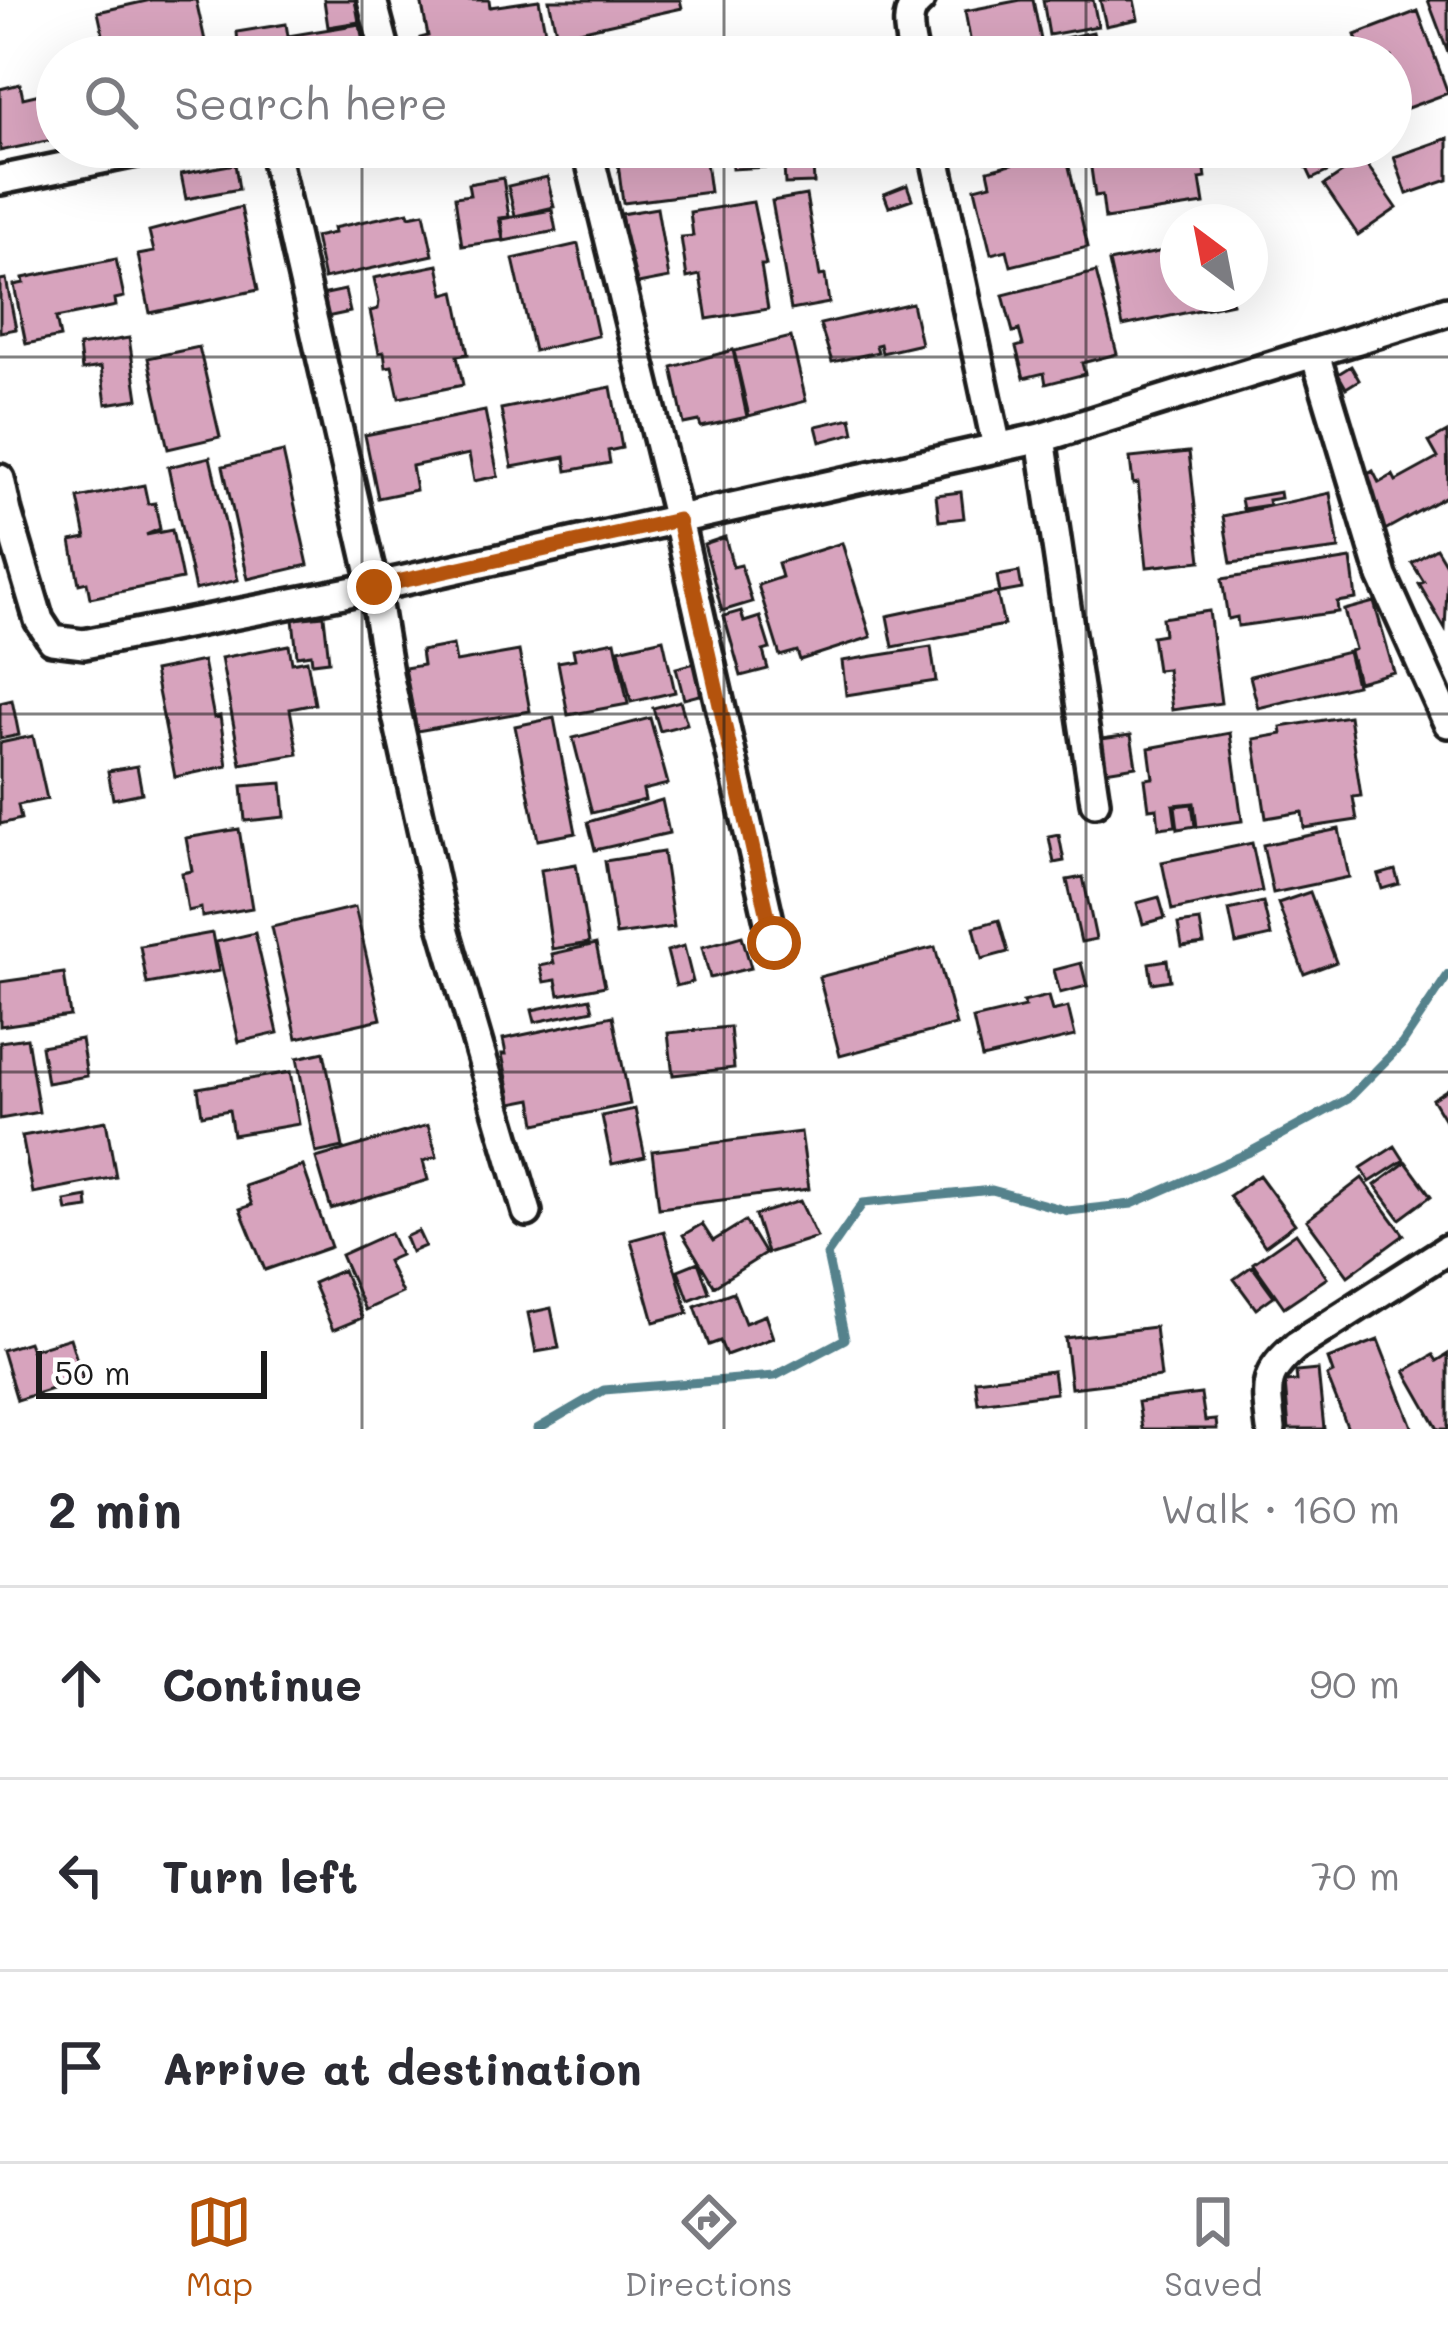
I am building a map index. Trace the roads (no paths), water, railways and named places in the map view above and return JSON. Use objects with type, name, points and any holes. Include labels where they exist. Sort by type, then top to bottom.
[{"type":"street","points":[[372,0],[381,36]]},
{"type":"street","points":[[910,36],[913,6],[920,0]]},
{"type":"street","points":[[0,180],[58,168]]},
{"type":"street","points":[[278,168],[374,587],[389,679],[444,928],[527,1212]]},
{"type":"street","points":[[592,168],[774,943]]},
{"type":"street","points":[[937,168],[997,447]]},
{"type":"street","points":[[0,479],[3,513],[39,620],[52,640],[84,644],[374,587],[1041,438],[1448,311]]},
{"type":"street","points":[[1315,354],[1382,576],[1448,723]]},
{"type":"street","points":[[1041,438],[1096,802]]},
{"type":"street","points":[[1271,1429],[1266,1388],[1274,1365],[1296,1346],[1448,1250]]},
{"type":"waterway","points":[[537,1429],[604,1390],[775,1376],[845,1339],[827,1255],[863,1203],[992,1190],[1068,1211],[1132,1204],[1250,1152],[1348,1099],[1402,1044],[1448,975]]}]
